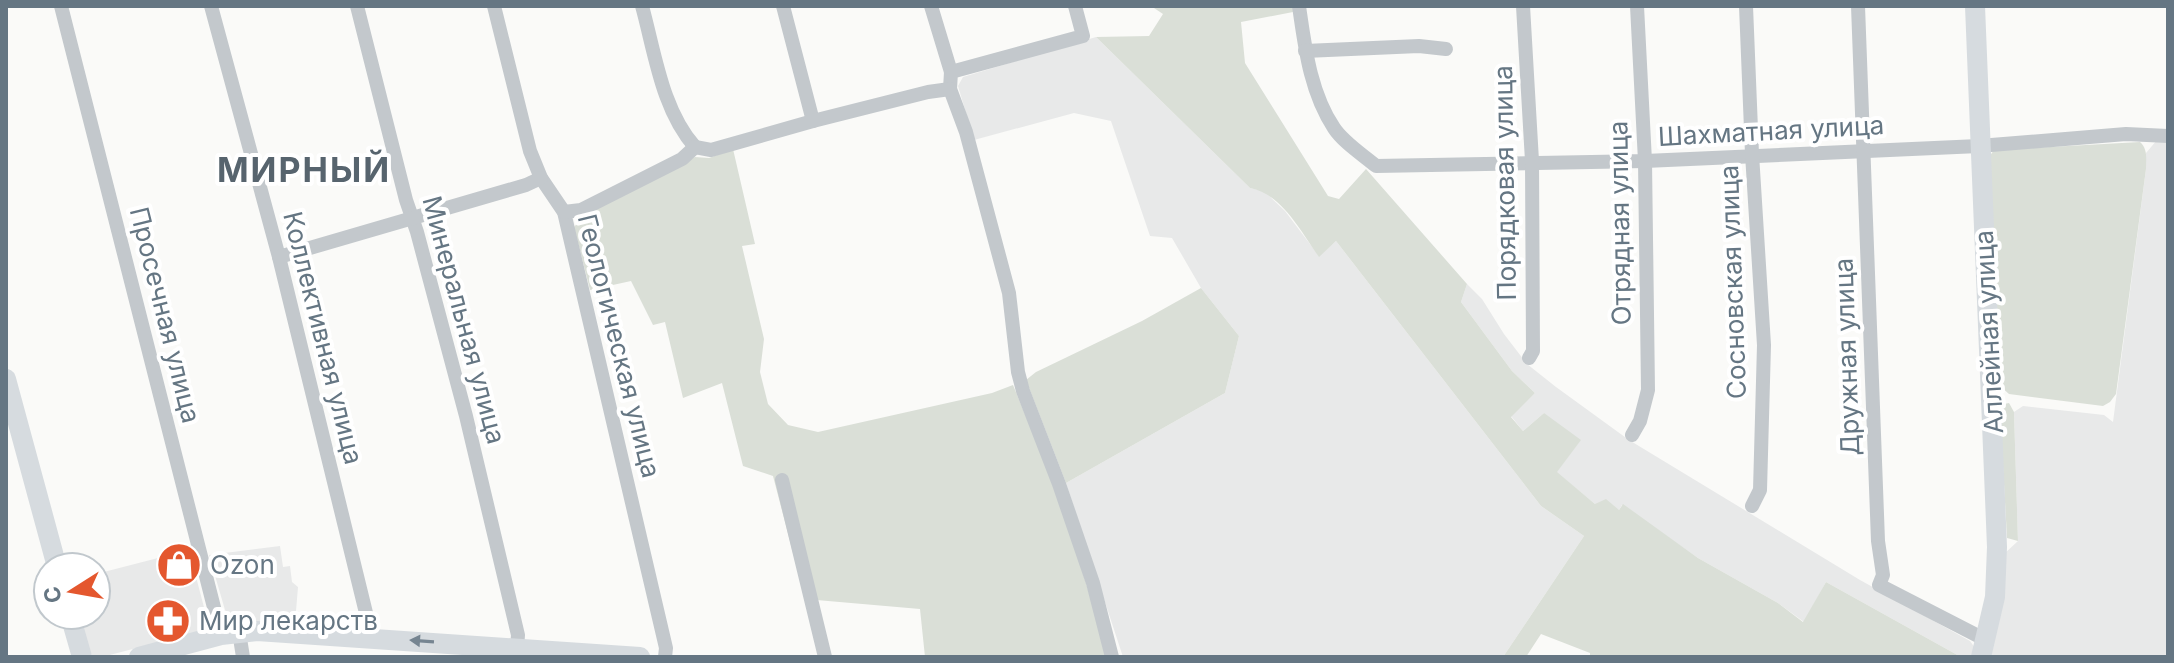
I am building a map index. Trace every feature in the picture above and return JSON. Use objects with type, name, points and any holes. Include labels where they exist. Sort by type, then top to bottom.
[{"type":"street","name":"Просечная улица","points":[[61,6],[219,619],[243,657]]},
{"type":"street","name":"Коллективная улица","points":[[211,6],[279,257],[367,617],[364,636]]},
{"type":"street","name":"Минеральная улица","points":[[357,6],[470,431],[518,635],[517,648]]},
{"type":"street","name":"Геологическая улица","points":[[494,6],[530,151],[541,178],[564,212],[666,648],[665,657]]},
{"type":"street","points":[[642,6],[666,95],[683,134],[695,147],[711,150],[813,121],[950,89]]},
{"type":"street","points":[[783,6],[813,121]]},
{"type":"street","points":[[931,6],[951,72],[950,89],[966,132],[1009,293],[1023,391],[1093,583],[1112,657]]},
{"type":"street","points":[[951,72],[1083,36],[1075,6]]},
{"type":"street","points":[[1299,6],[1305,51],[1419,46],[1446,49]]},
{"type":"street","name":"Порядковая улица","points":[[1523,6],[1532,161],[1533,351],[1529,358]]},
{"type":"street","name":"Отрядная улица","points":[[1632,435],[1640,421],[1648,390],[1645,161],[1637,6]]},
{"type":"street","name":"Сосновская улица","points":[[1746,6],[1764,345],[1760,490],[1752,506]]},
{"type":"street","name":"Дружная улица","points":[[1858,6],[1878,541],[1883,575],[1879,585],[1984,649]]},
{"type":"street","name":"Аллейная улица","points":[[1975,6],[1997,547],[1995,597],[1984,649]]},
{"type":"street","name":"Шахматная улица","points":[[1305,51],[1318,96],[1335,130],[1376,166],[1645,161],[1979,146],[2126,134],[2168,136]]},
{"type":"street","points":[[564,212],[581,210],[682,159],[695,147]]},
{"type":"street","points":[[279,257],[412,220],[541,178]]},
{"type":"street","points":[[6,379],[53,551]]},
{"type":"street","points":[[782,480],[825,657]]},
{"type":"street","points":[[75,631],[82,657]]},
{"type":"street","points":[[139,657],[230,634],[278,631],[640,657]]},
{"type":"shaded area","points":[[1151,6],[1293,6],[1293,12],[1241,22],[1245,63],[1328,196],[1339,199],[1366,169],[1467,284],[1461,302],[1512,371],[1535,393],[1511,417],[1523,431],[1544,413],[1581,440],[1557,472],[1595,504],[1606,499],[1619,510],[1623,504],[1698,558],[1778,603],[1803,622],[1826,582],[1961,657],[1590,657],[1590,653],[1541,634],[1526,657],[1503,657],[1584,536],[1541,506],[1336,241],[1319,257],[1281,206],[1250,188],[1096,37],[1149,36],[1163,14]]},
{"type":"shaded area","points":[[1096,37],[1250,188],[1264,191],[1285,211],[1319,256],[1336,241],[1541,506],[1584,536],[1503,657],[1123,657],[1066,483],[1225,393],[1239,336],[1201,288],[1172,238],[1150,236],[1111,121],[1074,113],[974,140],[958,86],[963,77]]},
{"type":"shaded area","points":[[2157,140],[2168,141],[2168,657],[1990,657],[2004,554],[2018,541],[2014,412],[2023,406],[2104,415],[2113,422],[2146,153]]},
{"type":"shaded area","points":[[2140,142],[2145,151],[2146,169],[2116,394],[2103,406],[2009,394],[2000,386],[1989,157],[1994,150]]},
{"type":"shaded area","points":[[733,149],[755,244],[742,246],[764,339],[760,372],[768,404],[788,425],[818,432],[992,393],[1013,385],[1065,519],[1107,657],[925,657],[920,609],[805,599],[773,476],[743,466],[722,383],[683,398],[665,322],[653,325],[631,281],[590,290],[574,227],[587,213],[695,157],[709,158]]},
{"type":"shaded area","points":[[1467,284],[1482,299],[1527,364],[1556,387],[1629,440],[1860,580],[1970,641],[1975,648],[1973,657],[1961,657],[1826,582],[1804,622],[1778,603],[1698,558],[1622,505],[1619,510],[1595,504],[1556,472],[1544,413],[1523,431],[1511,416],[1535,393],[1512,371],[1461,302]]},
{"type":"shaded area","points":[[1201,288],[1239,336],[1225,393],[1066,483],[1026,380],[1036,372],[1142,321]]},
{"type":"shaded area","points":[[2009,403],[2014,412],[2018,541],[2007,538],[2000,411],[2004,404]]},
{"type":"shaded area","points":[[280,546],[283,567],[290,566],[292,582],[298,587],[295,623],[232,619],[225,610],[209,555]]},
{"type":"shaded area","points":[[189,550],[206,615],[202,631],[94,657],[88,650],[83,631],[112,631],[112,570]]},
{"type":"place","name":"Ozon","points":[[179,565]]},
{"type":"place","name":"Мир лекарств","points":[[168,621]]},
{"type":"district","name":"МИРНЫЙ","points":[[304,170]]}]
